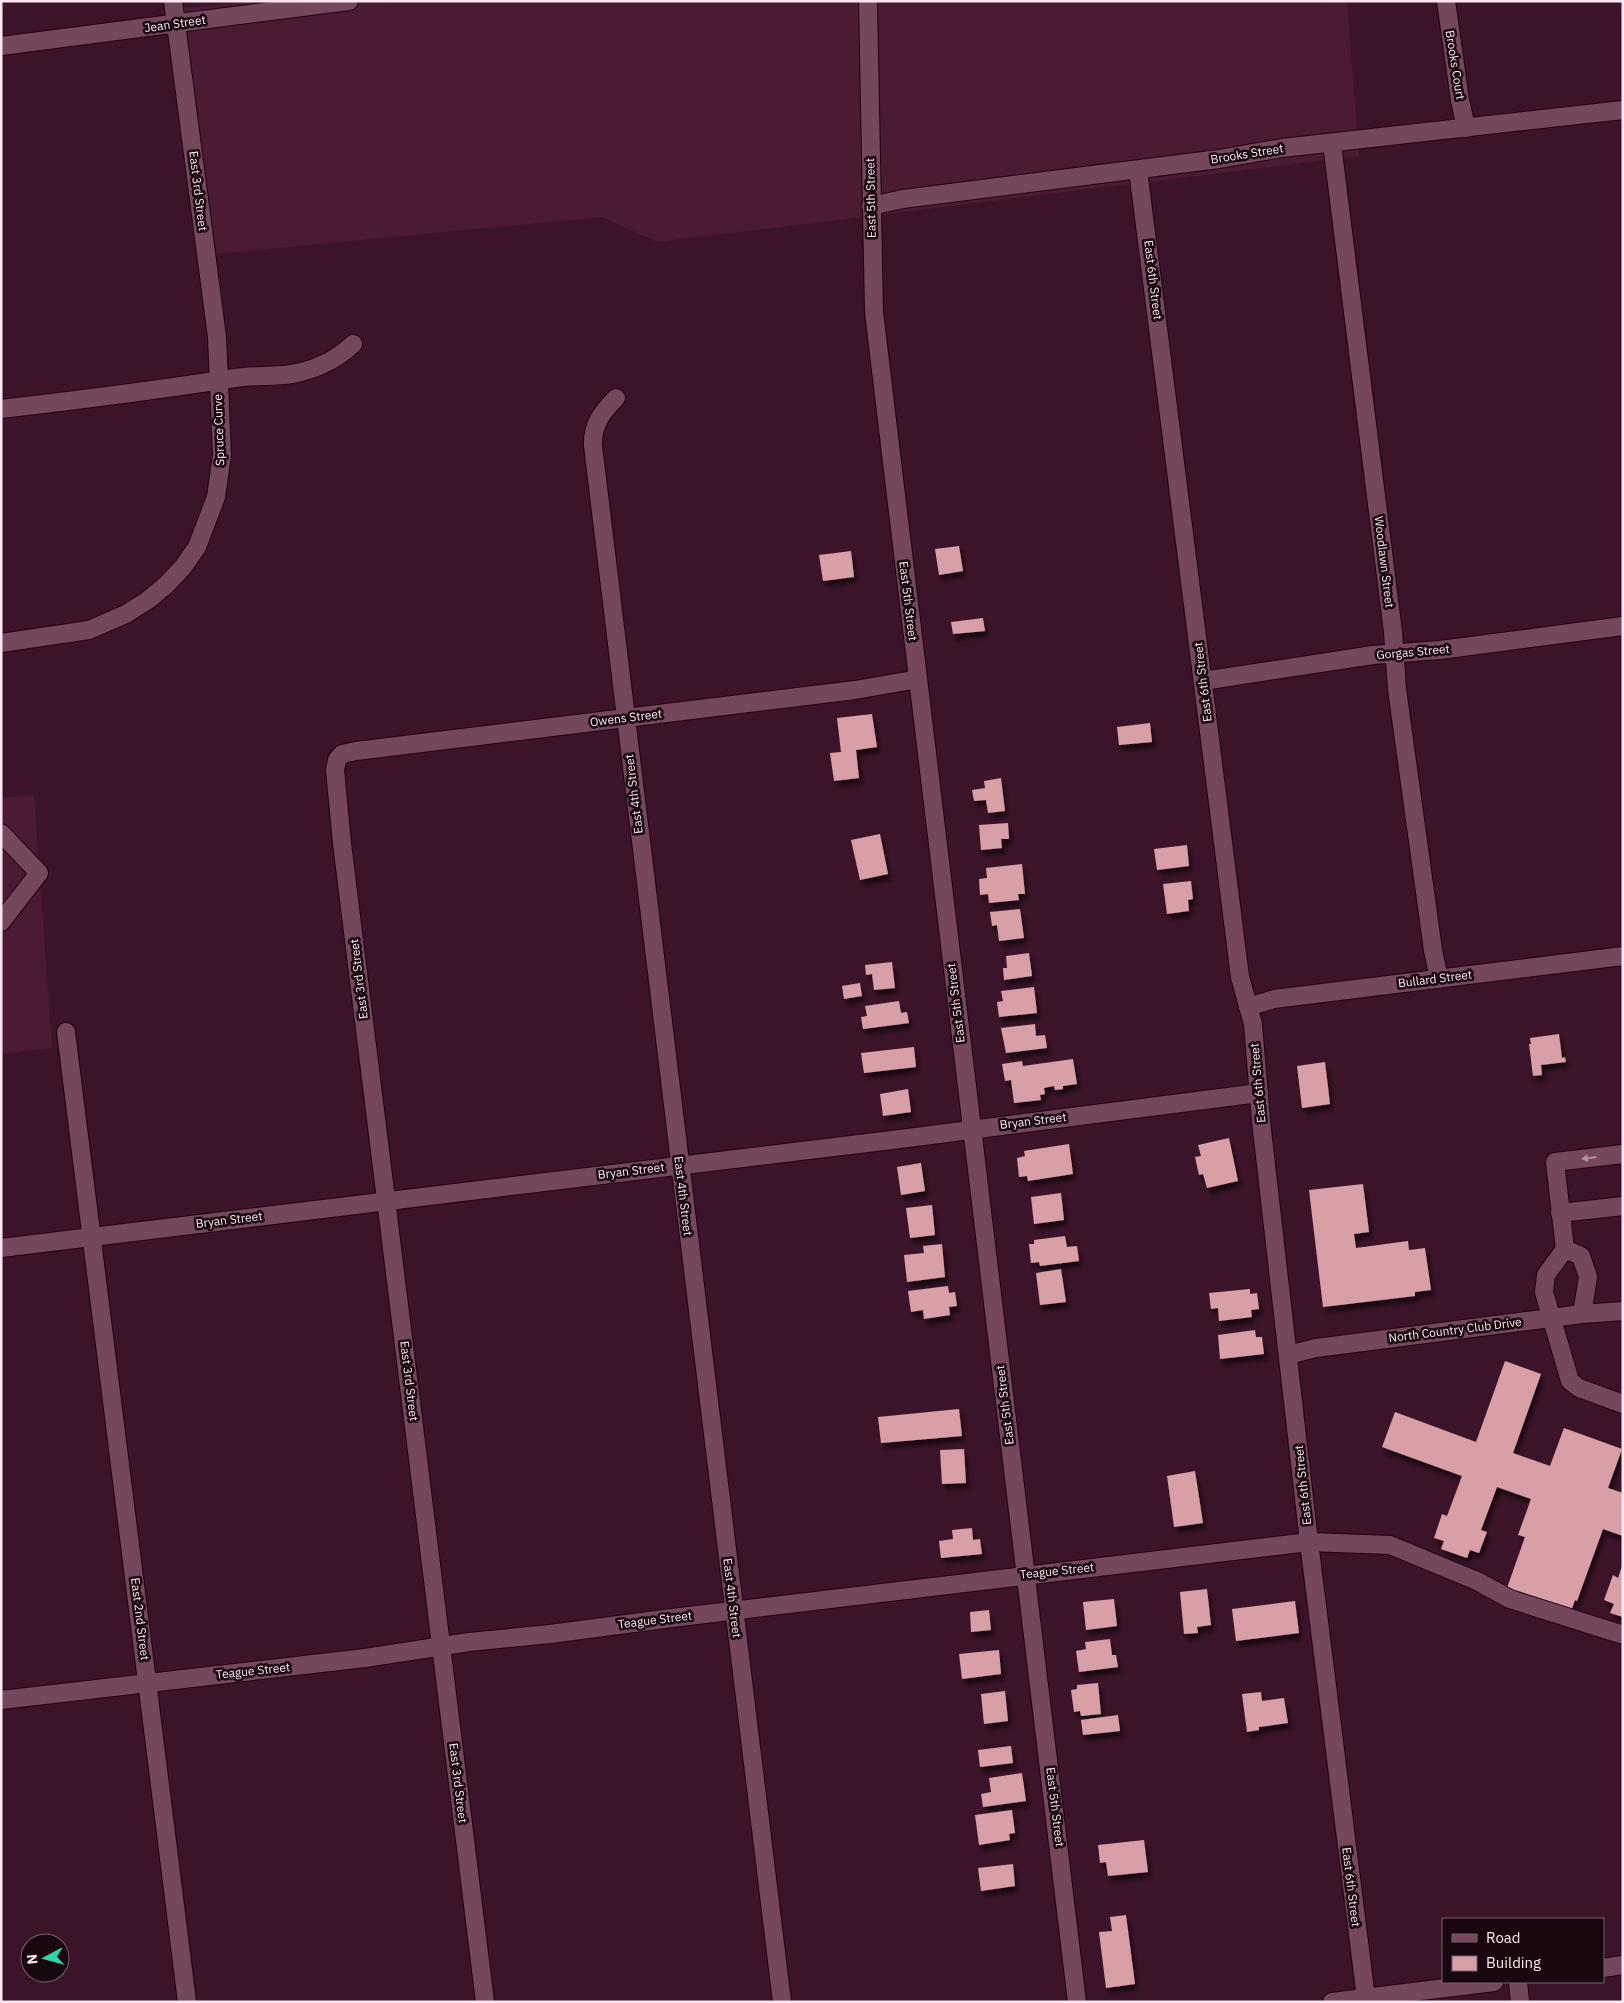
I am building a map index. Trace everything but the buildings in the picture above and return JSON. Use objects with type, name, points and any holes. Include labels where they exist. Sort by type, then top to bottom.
[{"type":"street","name":"East 3rd Street","points":[[173,1],[217,337],[218,381]]},
{"type":"street","name":"Jean Street","points":[[1,46],[349,1]]},
{"type":"street","name":"East 5th Street","points":[[868,1],[874,312],[1077,2002]]},
{"type":"street","name":"Brooks Court","points":[[1446,1],[1460,100],[1466,128]]},
{"type":"street","name":"Brooks Street","points":[[871,206],[903,199],[1138,170],[1282,148],[1332,144],[1623,110]]},
{"type":"street","name":"Woodlawn Street","points":[[1332,144],[1409,781],[1439,979]]},
{"type":"street","name":"East 6th Street","points":[[1138,170],[1240,977],[1253,1024],[1309,1542],[1366,1998]]},
{"type":"street","name":"Spruce Curve","points":[[1,409],[218,381],[292,374],[307,370],[341,355],[353,344]]},
{"type":"street","name":"Spruce Curve","points":[[1,643],[69,634],[102,626],[148,600],[183,567],[196,547],[207,524],[219,483],[222,455],[218,381]]},
{"type":"street","name":"East 4th Street","points":[[616,398],[600,415],[592,436],[593,446],[782,2002]]},
{"type":"street","name":"Gorgas Street","points":[[1203,681],[1373,655],[1623,626]]},
{"type":"street","name":"Owens Street","points":[[337,760],[342,754],[356,751],[855,690],[918,679]]},
{"type":"street","name":"East 3rd Street","points":[[337,760],[335,770],[342,843],[485,2002]]},
{"type":"street","points":[[1,833],[39,873],[1,922]]},
{"type":"street","name":"Bullard Street","points":[[1248,1006],[1274,999],[1623,956]]},
{"type":"street","points":[[66,1032],[92,1237]]},
{"type":"street","name":"Bryan Street","points":[[1,1248],[1259,1093]]},
{"type":"street","points":[[1623,1154],[1555,1162],[1565,1249],[1546,1275],[1544,1292],[1570,1381],[1579,1388],[1623,1404]]},
{"type":"street","points":[[1560,1213],[1623,1206]]},
{"type":"street","name":"East 2nd Street","points":[[92,1237],[187,2002]]},
{"type":"street","points":[[1565,1249],[1581,1256],[1588,1277],[1582,1314]]},
{"type":"street","name":"North Country Club Drive","points":[[1288,1355],[1316,1348],[1582,1314],[1623,1311]]},
{"type":"street","name":"Teague Street","points":[[1,1700],[365,1658],[1026,1574],[1204,1556],[1309,1542],[1390,1545],[1477,1581],[1510,1599],[1623,1635]]},
{"type":"street","points":[[1604,1968],[1623,1966]]},
{"type":"street","points":[[1332,2002],[1486,1983]]},
{"type":"street","points":[[1518,1983],[1520,2002]]},
{"type":"shaded area","points":[[258,1],[1347,1],[1359,156],[657,242],[602,217],[216,254],[183,8]]},
{"type":"shaded area","points":[[34,795],[52,1048],[1,1054],[1,798]]}]
